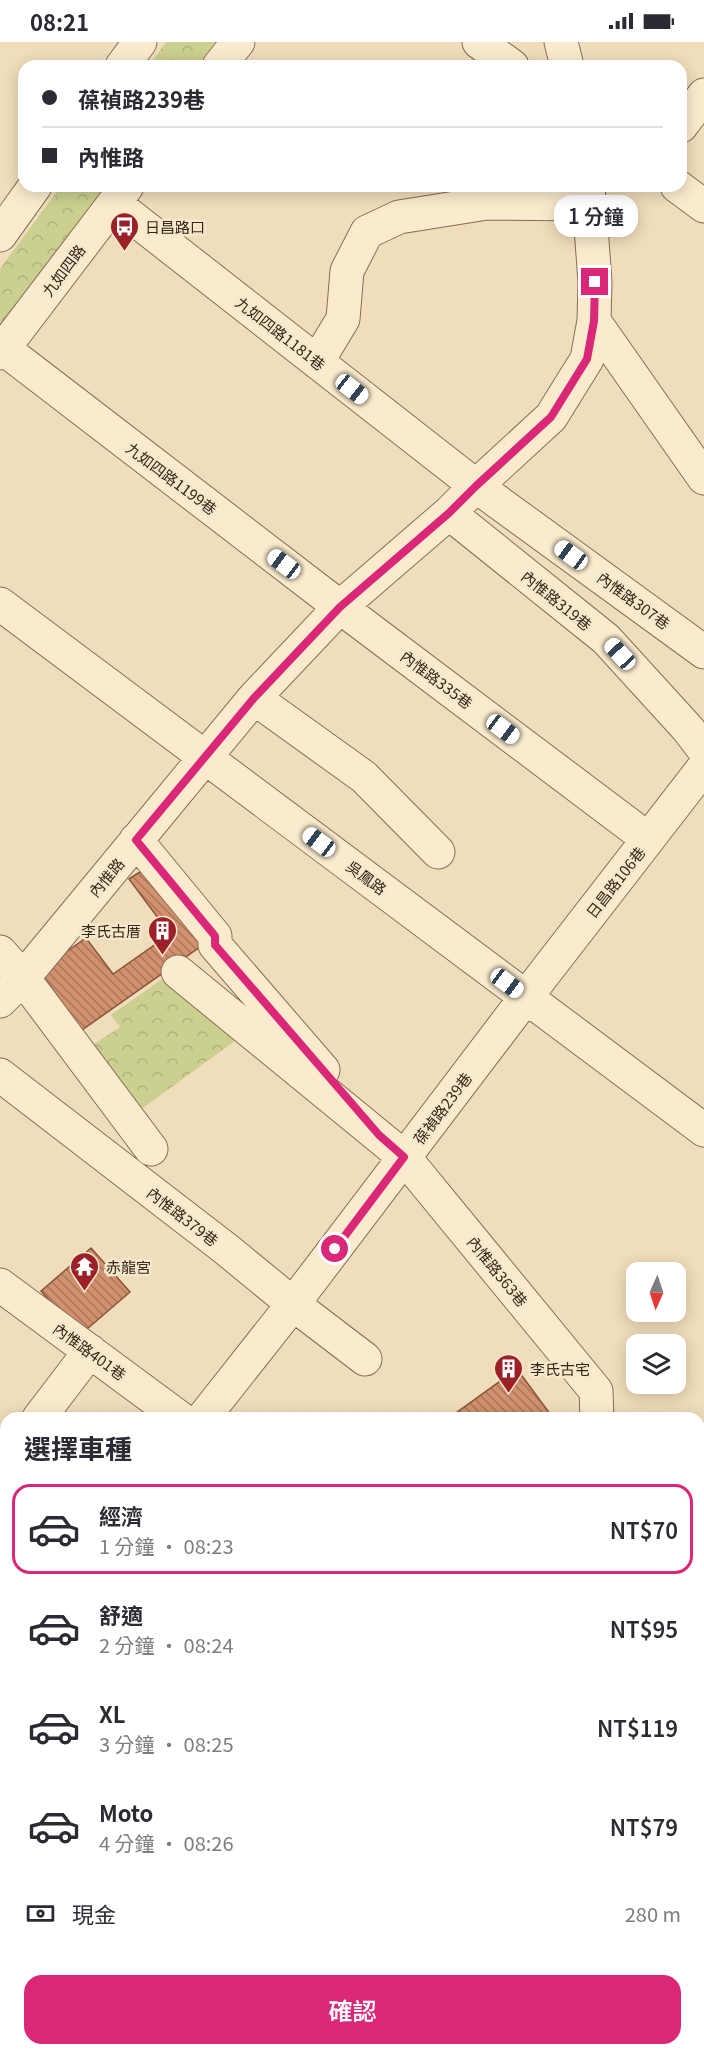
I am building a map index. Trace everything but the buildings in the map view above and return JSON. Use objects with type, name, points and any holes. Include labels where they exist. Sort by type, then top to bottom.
[{"type":"street","points":[[126,60],[140,42]]},
{"type":"street","points":[[224,60],[238,42]]},
{"type":"street","points":[[479,42],[504,60]]},
{"type":"street","points":[[561,42],[566,60]]},
{"type":"street","points":[[687,118],[704,95]]},
{"type":"street","points":[[0,235],[31,192]]},
{"type":"street","points":[[685,192],[704,206]]},
{"type":"street","name":"九如四路","points":[[2,351],[120,195]]},
{"type":"street","name":"九如四路1181巷","points":[[120,195],[317,362],[476,486]]},
{"type":"street","points":[[317,362],[344,319],[347,271],[368,232],[399,217],[487,203],[589,195]]},
{"type":"street","name":"內惟路","points":[[0,1001],[23,978],[254,698],[340,607],[449,513],[551,417],[587,359],[594,321],[595,282],[589,195]]},
{"type":"street","points":[[594,321],[704,478]]},
{"type":"street","name":"九如四路1199巷","points":[[2,351],[340,607]]},
{"type":"street","name":"內惟路307巷","points":[[476,486],[704,652]]},
{"type":"street","name":"內惟路319巷","points":[[449,513],[606,639],[688,729],[704,750]]},
{"type":"street","name":"吳鳳路","points":[[0,604],[704,1130]]},
{"type":"street","name":"內惟路335巷","points":[[340,607],[648,839]]},
{"type":"street","points":[[254,698],[364,777],[438,852]]},
{"type":"street","name":"日昌路106巷","points":[[526,997],[704,767]]},
{"type":"street","name":"內惟路363巷","points":[[136,840],[215,936],[215,945],[270,1030]]},
{"type":"street","points":[[0,952],[23,978],[151,1149]]},
{"type":"street","name":"內惟路363巷","points":[[178,972],[270,1030],[404,1157],[596,1391],[597,1412]]},
{"type":"street","name":"葆禎路239巷","points":[[208,1412],[293,1304],[526,997]]},
{"type":"street","name":"內惟路379巷","points":[[0,1075],[365,1359]]},
{"type":"street","name":"內惟路401巷","points":[[0,1284],[172,1412]]},
{"type":"street","points":[[44,1412],[90,1351]]},
{"type":"green space","points":[[166,42],[215,42],[202,60],[153,60]]},
{"type":"green space","points":[[57,192],[106,192],[0,336],[0,269]]},
{"type":"green space","points":[[168,975],[243,1035],[133,1115],[85,1050],[120,1027],[111,1015]]},
{"type":"place","name":"日昌路口","points":[[124,252]]},
{"type":"place","name":"李氏古厝","points":[[162,956]]},
{"type":"place","name":"赤龍宮","points":[[85,1292]]},
{"type":"place","name":"李氏古宅","points":[[509,1394]]},
{"type":"route","points":[[335,1249],[404,1157],[379,1135],[215,945],[215,936],[136,840],[254,698],[340,607],[449,513],[551,417],[587,359],[594,321],[595,282]]}]
